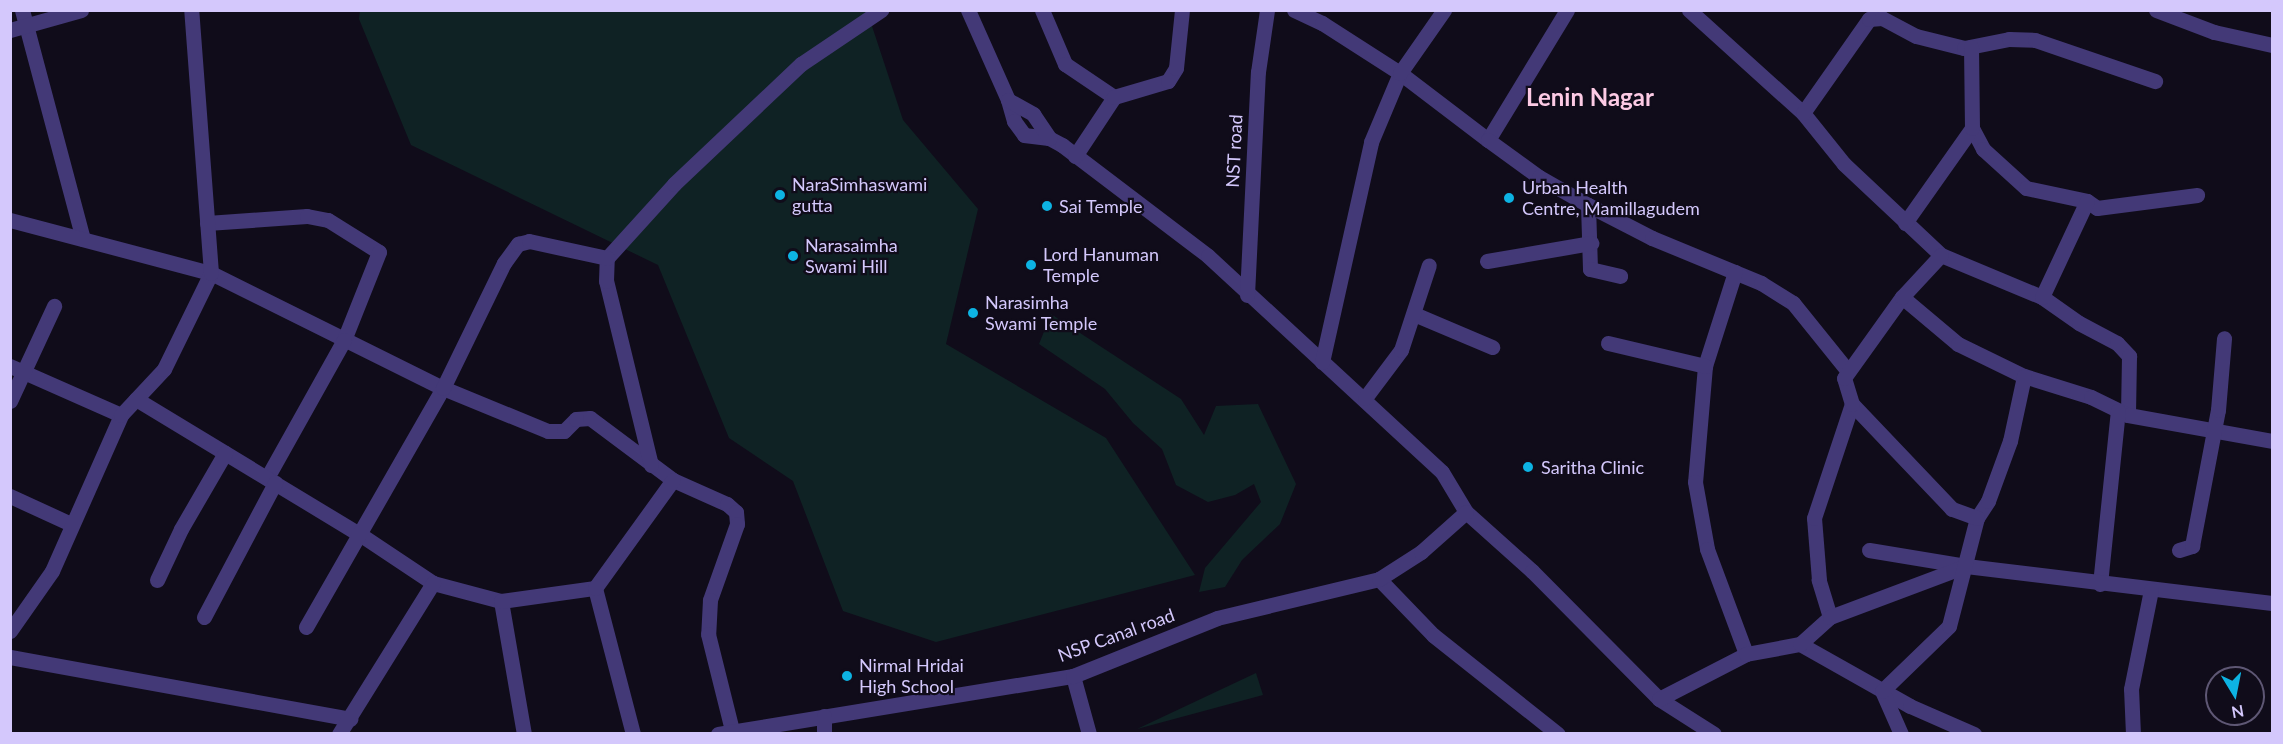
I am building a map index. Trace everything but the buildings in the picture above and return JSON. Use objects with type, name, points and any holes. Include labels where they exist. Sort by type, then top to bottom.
[{"type":"street","points":[[10,30],[24,18],[81,10]]},
{"type":"street","points":[[12,626],[52,571],[71,524],[122,415],[164,369],[211,273],[191,10]]},
{"type":"street","points":[[651,465],[606,281],[607,258],[674,184],[801,64],[881,10]]},
{"type":"street","points":[[968,10],[1008,100],[1014,121],[1024,135],[1049,138],[1208,256],[1247,295],[1365,398],[1442,472],[1466,512],[1532,571],[1659,699],[1714,734]]},
{"type":"street","points":[[1042,10],[1065,64],[1114,97]]},
{"type":"street","points":[[1075,156],[1114,97],[1168,81],[1176,68],[1182,10]]},
{"type":"street","name":"NST road","points":[[1247,295],[1258,72],[1267,10]]},
{"type":"street","points":[[1294,10],[1322,23],[1400,73],[1539,177],[1652,238],[1735,272],[1793,303],[1847,370]]},
{"type":"street","points":[[1322,362],[1371,142],[1400,73],[1444,10]]},
{"type":"street","points":[[1488,140],[1567,10]]},
{"type":"street","points":[[1689,10],[1803,112],[1844,164],[1941,255],[2042,297],[2079,323],[2117,343],[2129,356],[2100,584]]},
{"type":"street","points":[[2156,10],[2214,32],[2272,45]]},
{"type":"street","points":[[1803,112],[1869,20],[1883,14],[1916,36],[1964,48],[2009,39],[2035,40],[2155,81]]},
{"type":"street","points":[[24,18],[84,239]]},
{"type":"street","points":[[1971,47],[1972,128],[1983,149],[2026,188],[2087,201],[2097,208],[2119,207],[2197,195]]},
{"type":"street","points":[[1905,223],[1972,128]]},
{"type":"street","points":[[2042,297],[2087,201]]},
{"type":"street","points":[[1588,205],[1591,243],[1590,269],[1620,276]]},
{"type":"street","points":[[204,617],[344,340],[379,258],[374,247],[328,220],[307,216],[207,223]]},
{"type":"street","points":[[10,220],[211,273],[443,388],[558,433],[576,419],[590,418],[673,480],[727,504],[736,512],[737,524],[710,600],[708,634],[725,732]]},
{"type":"street","points":[[306,627],[361,535],[443,388],[504,263],[518,244],[529,241],[607,258]]},
{"type":"street","points":[[1487,261],[1591,243]]},
{"type":"street","points":[[1941,255],[1902,297],[1847,370],[1844,378],[1852,404],[1952,509],[1977,518]]},
{"type":"street","points":[[1365,398],[1401,350],[1429,265]]},
{"type":"street","points":[[1735,272],[1705,366],[1695,482],[1707,549],[1746,654]]},
{"type":"street","points":[[1902,297],[1958,344],[2024,376],[2091,397],[2123,413],[2272,441]]},
{"type":"street","points":[[10,401],[16,368],[54,306]]},
{"type":"street","points":[[1414,314],[1492,348]]},
{"type":"street","points":[[2179,550],[2192,546],[2214,431],[2224,338]]},
{"type":"street","points":[[1608,343],[1705,366]]},
{"type":"street","points":[[16,368],[122,415]]},
{"type":"street","points":[[1882,692],[1948,626],[1966,566],[1977,518],[1988,501],[2014,431],[2024,376]]},
{"type":"street","points":[[136,399],[361,535],[433,583],[501,601],[596,588],[673,480]]},
{"type":"street","points":[[1830,617],[1819,580],[1814,518],[1852,404]]},
{"type":"street","points":[[157,580],[181,529],[225,453]]},
{"type":"street","points":[[10,496],[71,524]]},
{"type":"street","name":"NSP Canal road","points":[[725,732],[1073,676],[1217,618],[1380,579],[1421,552],[1466,512]]},
{"type":"street","points":[[1869,550],[2100,584],[2272,603]]},
{"type":"street","points":[[1659,699],[1746,654],[1800,644],[1830,617],[1966,566]]},
{"type":"street","points":[[1380,579],[1433,635],[1558,734]]},
{"type":"street","points":[[339,734],[433,583]]},
{"type":"street","points":[[596,588],[633,734]]},
{"type":"street","points":[[2133,734],[2131,689],[2151,590]]},
{"type":"street","points":[[501,601],[524,734]]},
{"type":"street","points":[[1800,644],[1882,692],[1974,734]]},
{"type":"street","points":[[10,657],[350,719]]},
{"type":"street","points":[[1073,676],[1089,734]]},
{"type":"street","points":[[1882,692],[1901,734]]},
{"type":"street","points":[[824,716],[824,734]]},
{"type":"green space","points":[[360,10],[867,11],[903,120],[978,209],[946,344],[1106,438],[1195,575],[936,642],[843,611],[793,481],[729,438],[658,265],[411,145],[359,19]]},
{"type":"green space","points":[[1051,314],[1181,399],[1204,435],[1216,406],[1258,404],[1296,484],[1280,524],[1242,560],[1225,587],[1199,592],[1205,568],[1261,502],[1254,484],[1235,495],[1208,502],[1176,485],[1162,449],[1133,423],[1105,389],[1039,344]]},
{"type":"green space","points":[[1256,673],[1263,695],[1137,729]]},
{"type":"place","name":"NaraSimhaswami gutta","points":[[780,195]]},
{"type":"place","name":"Urban Health Centre, Mamillagudem","points":[[1509,198]]},
{"type":"place","name":"Sai Temple","points":[[1047,206]]},
{"type":"place","name":"Narasaimha Swami Hill","points":[[793,256]]},
{"type":"place","name":"Lord Hanuman Temple","points":[[1031,265]]},
{"type":"place","name":"Narasimha Swami Temple","points":[[973,313]]},
{"type":"place","name":"Saritha Clinic","points":[[1528,467]]},
{"type":"place","name":"Nirmal Hridai High School","points":[[847,676]]},
{"type":"district","name":"Lenin Nagar","points":[[1590,97]]}]
